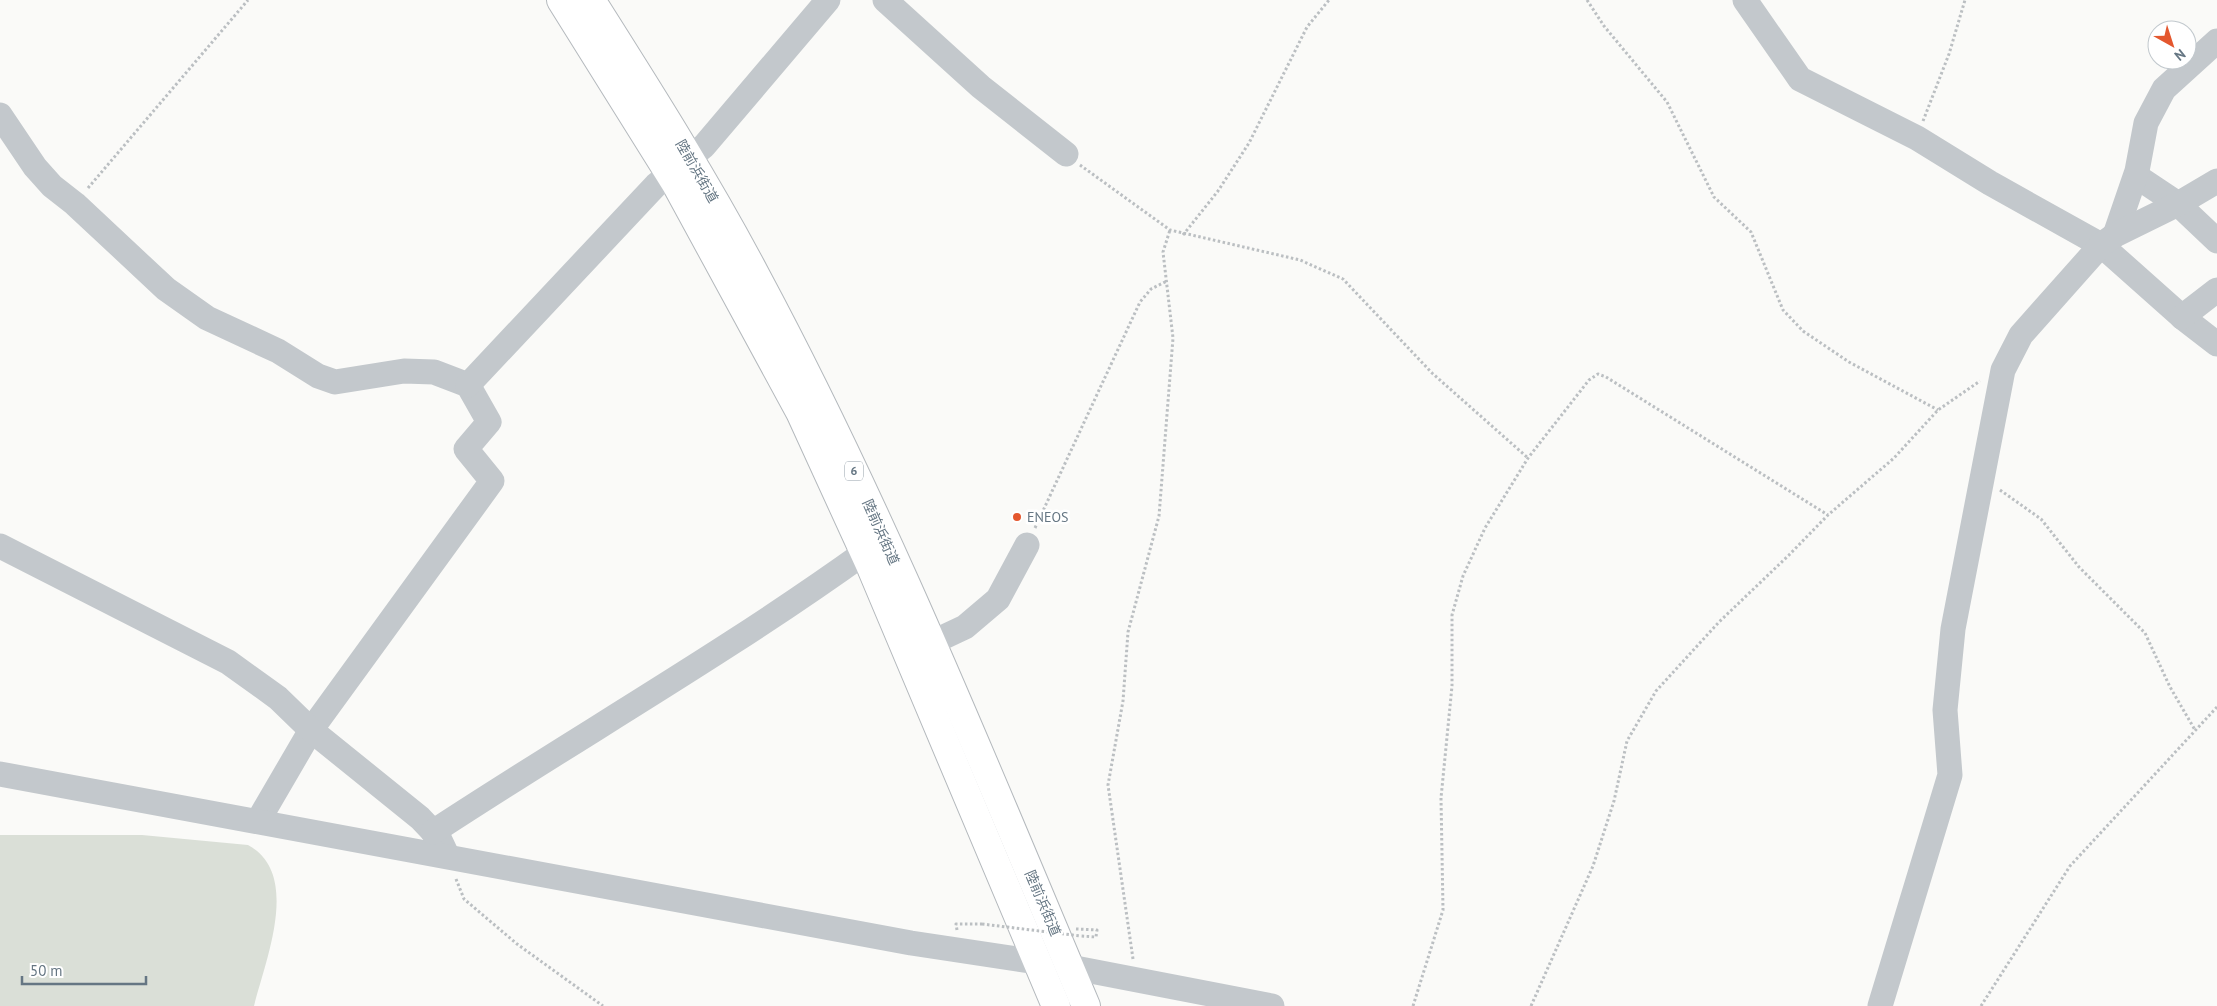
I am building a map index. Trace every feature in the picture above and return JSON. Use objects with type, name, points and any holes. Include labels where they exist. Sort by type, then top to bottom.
[{"type":"highway","name":"陸前浜街道","points":[[561,0],[680,165],[756,276],[846,453],[1038,963],[1056,1006]]},
{"type":"highway","name":"陸前浜街道","points":[[590,0],[680,165],[800,412],[864,553],[920,649],[1070,967],[1086,1006]]},
{"type":"street","points":[[468,385],[656,184],[704,146],[828,0]]},
{"type":"street","points":[[885,0],[981,88],[1066,154]]},
{"type":"street","points":[[1745,0],[1800,79],[1917,138],[1990,183],[2108,240],[2182,316],[2217,344]]},
{"type":"street","points":[[1880,1006],[1950,775],[1944,710],[1953,629],[1984,478],[2003,370],[2021,336],[2108,240],[2136,176],[2146,123],[2164,89],[2217,41]]},
{"type":"street","points":[[0,114],[35,167],[52,186],[75,204],[166,289],[207,318],[278,351],[318,376],[335,382],[404,371],[434,372],[468,385],[490,422],[466,449],[492,481],[311,730],[258,821]]},
{"type":"street","points":[[2136,176],[2178,204],[2217,241]]},
{"type":"street","points":[[2108,240],[2178,204],[2217,181]]},
{"type":"street","points":[[2182,316],[2217,290]]},
{"type":"street","points":[[920,649],[964,627],[998,600],[1027,545]]},
{"type":"street","points":[[0,546],[71,580],[228,662],[278,698],[311,730],[369,775],[439,838],[447,855]]},
{"type":"street","points":[[433,832],[530,768],[791,606],[864,553]]},
{"type":"street","points":[[0,774],[447,855],[911,943],[1070,967],[1272,1006]]},
{"type":"path","points":[[75,204],[248,0]]},
{"type":"path","points":[[1183,235],[1218,191],[1249,143],[1308,27],[1329,0]]},
{"type":"path","points":[[1587,0],[1604,26],[1667,102],[1714,197],[1750,232],[1783,310],[1803,331],[1842,356],[1938,410]]},
{"type":"path","points":[[1917,138],[1949,54],[1965,0]]},
{"type":"path","points":[[1066,154],[1170,230],[1183,235],[1300,260],[1343,279],[1432,373],[1528,458]]},
{"type":"path","points":[[1136,980],[1108,785],[1123,701],[1128,632],[1159,516],[1173,338],[1163,252],[1170,230]]},
{"type":"path","points":[[1027,545],[1140,302],[1151,289],[1167,281]]},
{"type":"path","points":[[1530,1006],[1593,866],[1614,801],[1627,741],[1656,691],[1719,622],[1789,556],[1828,515],[1894,458],[1938,410],[1971,386],[2003,370]]},
{"type":"path","points":[[1413,1006],[1443,910],[1441,798],[1452,686],[1452,615],[1463,576],[1485,528],[1528,458],[1589,380],[1598,374],[1606,377],[1828,515]]},
{"type":"path","points":[[1984,478],[2041,519],[2079,567],[2145,634],[2170,687],[2195,730]]},
{"type":"path","points":[[1981,1006],[2070,866],[2217,707]]},
{"type":"path","points":[[447,855],[464,899],[516,944],[603,1006]]},
{"type":"path","points":[[966,931],[956,931],[956,924],[982,924],[1096,937],[1096,930],[1073,929]]},
{"type":"shaded area","points":[[0,835],[142,835],[248,845],[264,858],[273,876],[277,897],[271,943],[254,1006],[0,1006]]},
{"type":"place","name":"ENEOS","points":[[1017,517]]}]
